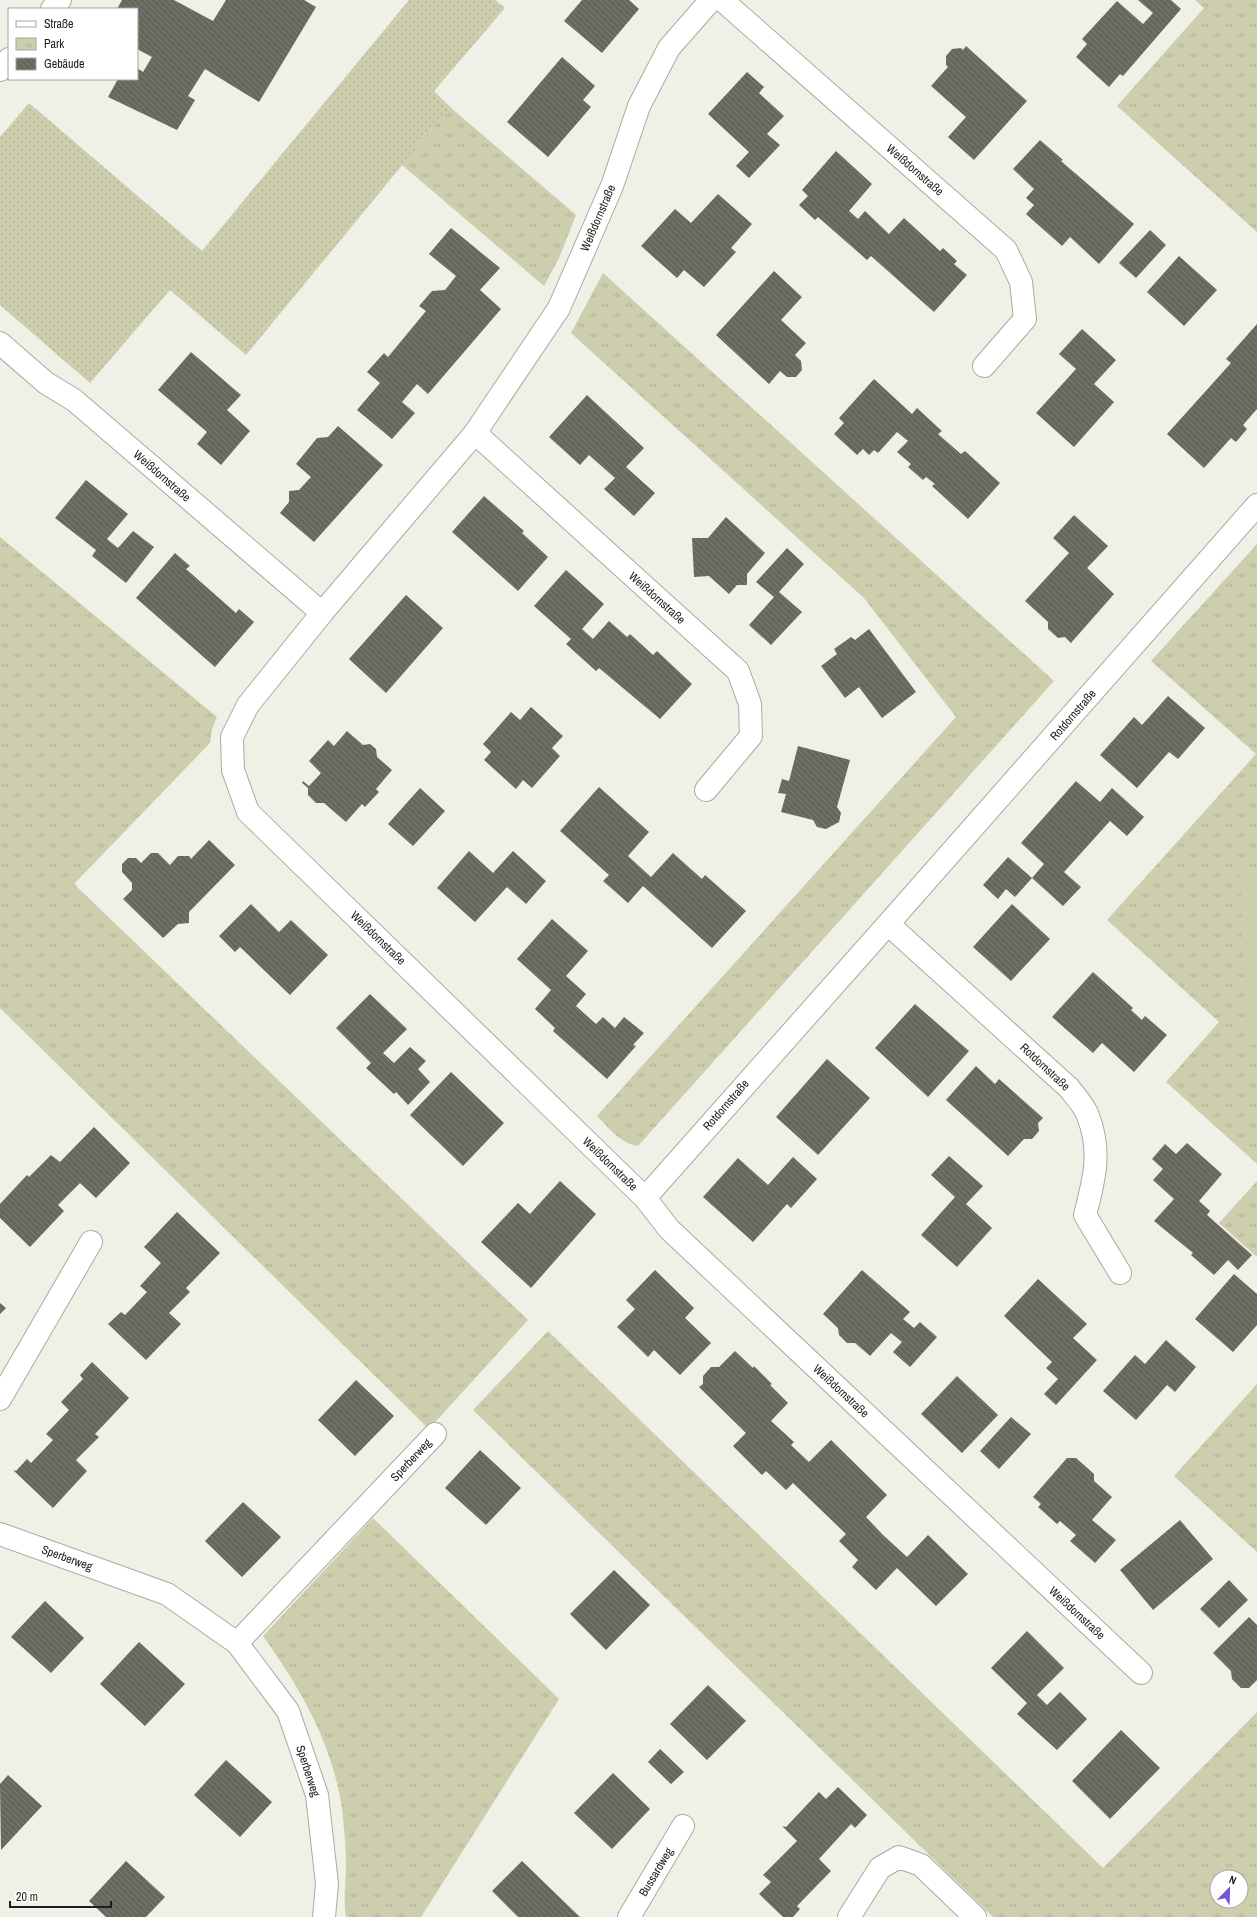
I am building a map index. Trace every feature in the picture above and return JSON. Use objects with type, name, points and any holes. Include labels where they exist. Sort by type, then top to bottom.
[{"type":"street","points":[[53,8],[60,0]]},
{"type":"street","name":"Weißdornstraße","points":[[711,0],[669,48],[638,106],[612,186],[559,308],[475,433],[322,613],[248,705],[232,737],[233,770],[248,812],[645,1198],[669,1229],[1141,1673]]},
{"type":"street","name":"Weißdornstraße","points":[[722,0],[1006,250],[1020,282],[1025,319],[984,366]]},
{"type":"street","points":[[0,70],[8,60]]},
{"type":"street","name":"Weißdornstraße","points":[[0,343],[46,384],[74,400],[322,613]]},
{"type":"street","name":"Weißdornstraße","points":[[475,433],[738,671],[750,704],[751,736],[706,790]]},
{"type":"street","name":"Rotdornstraße","points":[[645,1198],[1257,505]]},
{"type":"street","name":"Rotdornstraße","points":[[888,924],[1069,1088],[1088,1115],[1096,1147],[1095,1173],[1084,1216],[1120,1273]]},
{"type":"street","points":[[0,1398],[91,1242]]},
{"type":"street","name":"Sperberweg","points":[[238,1643],[435,1434]]},
{"type":"street","name":"Sperberweg","points":[[0,1534],[167,1594],[238,1643],[288,1711],[317,1795],[327,1884],[324,1917]]},
{"type":"street","name":"Bussardweg","points":[[628,1917],[683,1826]]},
{"type":"street","points":[[849,1917],[880,1868],[899,1857],[921,1865],[975,1917]]},
{"type":"green space","points":[[409,0],[495,0],[505,8],[434,91],[450,107],[246,355],[170,290],[90,383],[0,305],[0,137],[29,103],[202,251]]},
{"type":"green space","points":[[1195,0],[1257,0],[1257,232],[1117,106],[1204,8]]},
{"type":"green space","points":[[450,107],[576,215],[559,258],[544,286],[402,165]]},
{"type":"green space","points":[[603,273],[1054,681],[638,1146],[626,1142],[620,1138],[597,1116],[956,717],[864,598],[571,333]]},
{"type":"green space","points":[[0,537],[217,717],[212,729],[210,743],[74,884],[528,1320],[429,1429],[0,1008]]},
{"type":"green space","points":[[1257,544],[1257,1164],[1166,1082],[1219,1022],[1107,920],[1256,754],[1151,661]]},
{"type":"green space","points":[[1257,869],[1257,1045],[1247,1045],[1240,870]]},
{"type":"green space","points":[[1257,1181],[1257,1257],[1219,1223]]},
{"type":"green space","points":[[548,1331],[1103,1868],[1257,1712],[1257,1917],[993,1917],[473,1410]]},
{"type":"green space","points":[[1257,1384],[1257,1552],[1174,1476]]},
{"type":"green space","points":[[373,1518],[559,1699],[421,1917],[346,1917],[346,1859],[342,1808],[331,1761],[323,1739],[302,1697],[290,1676],[263,1636]]},
{"type":"building","points":[[122,0],[174,0],[213,21],[226,0],[304,0],[316,7],[259,102],[205,69],[188,96],[195,100],[177,130],[108,97],[117,80],[138,80],[138,69],[143,72],[152,57],[138,50],[138,8],[118,8]]},
{"type":"building","points":[[582,0],[629,0],[639,9],[602,53],[564,21]]},
{"type":"building","points":[[1138,0],[1171,0],[1181,9],[1123,76],[1120,74],[1109,87],[1076,57],[1087,44],[1082,39],[1117,1],[1143,24],[1153,13]]},
{"type":"building","points":[[966,46],[1027,101],[974,160],[948,137],[966,117],[931,86],[948,67],[946,65],[946,56],[952,49],[961,48],[963,50]]},
{"type":"building","points":[[562,57],[595,86],[583,100],[591,107],[548,157],[507,122]]},
{"type":"building","points":[[747,72],[764,87],[759,93],[784,116],[767,134],[780,145],[749,178],[736,166],[749,152],[708,114]]},
{"type":"building","points":[[1040,140],[1063,160],[1061,161],[1134,224],[1099,264],[1070,237],[1062,246],[1026,214],[1034,205],[1026,198],[1034,189],[1013,169]]},
{"type":"building","points":[[836,151],[872,184],[849,211],[858,219],[865,211],[889,234],[904,218],[940,251],[943,248],[957,261],[954,264],[967,275],[934,312],[871,256],[867,260],[818,217],[815,220],[799,205],[808,196],[802,190]]},
{"type":"building","points":[[718,194],[752,224],[731,248],[736,252],[704,287],[684,270],[677,278],[641,246],[675,209],[691,223]]},
{"type":"building","points":[[451,228],[500,268],[480,290],[501,309],[428,394],[417,384],[402,402],[415,413],[392,439],[357,410],[380,383],[367,372],[384,353],[388,357],[426,311],[419,306],[432,291],[445,290],[456,276],[429,254]]},
{"type":"building","points":[[1150,230],[1166,245],[1136,278],[1119,263]]},
{"type":"building","points":[[1179,256],[1217,290],[1184,326],[1147,292]]},
{"type":"building","points":[[774,271],[802,297],[781,320],[806,343],[795,355],[801,361],[802,370],[796,377],[787,377],[780,371],[769,384],[716,335]]},
{"type":"building","points":[[1257,324],[1257,409],[1243,425],[1247,429],[1236,442],[1231,438],[1204,468],[1167,434],[1231,363],[1226,359]]},
{"type":"building","points":[[1082,329],[1116,360],[1094,384],[1114,402],[1074,447],[1036,413],[1076,369],[1059,354]]},
{"type":"building","points":[[191,352],[241,395],[227,410],[250,431],[221,465],[197,444],[207,432],[158,390]]},
{"type":"building","points":[[874,379],[912,414],[917,408],[942,431],[938,434],[961,454],[965,451],[1000,483],[968,519],[932,486],[935,484],[926,477],[923,480],[908,467],[911,464],[897,452],[908,441],[897,432],[878,453],[874,450],[869,455],[863,449],[857,455],[834,434],[844,423],[839,418]]},
{"type":"building","points":[[587,395],[644,448],[626,467],[655,493],[634,516],[604,489],[615,478],[589,455],[580,465],[549,437]]},
{"type":"building","points":[[338,426],[383,465],[314,542],[280,513],[289,502],[289,491],[299,490],[311,477],[296,464],[317,438],[328,437]]},
{"type":"building","points":[[86,480],[128,514],[107,539],[118,548],[133,531],[154,547],[126,583],[92,556],[96,550],[55,518]]},
{"type":"building","points":[[484,496],[524,531],[522,533],[548,557],[518,591],[452,532]]},
{"type":"building","points":[[1074,515],[1108,546],[1087,568],[1114,594],[1071,643],[1065,637],[1058,638],[1048,629],[1048,622],[1025,601],[1069,553],[1053,538]]},
{"type":"building","points":[[726,517],[765,553],[747,574],[747,585],[737,585],[729,594],[709,576],[694,577],[692,538],[708,538]]},
{"type":"building","points":[[787,548],[804,564],[779,592],[802,612],[771,645],[749,625],[774,597],[756,582]]},
{"type":"building","points":[[175,553],[190,566],[186,569],[236,613],[239,609],[254,622],[215,667],[136,598]]},
{"type":"building","points":[[566,570],[604,604],[582,629],[593,639],[609,621],[627,637],[630,634],[653,655],[657,651],[692,684],[660,719],[599,668],[596,671],[566,644],[571,639],[534,606]]},
{"type":"building","points":[[406,595],[443,628],[386,693],[349,659]]},
{"type":"building","points":[[869,629],[916,692],[882,718],[859,687],[845,698],[821,666],[837,654],[834,649],[851,637],[855,640]]},
{"type":"building","points":[[1168,696],[1205,728],[1178,759],[1169,752],[1137,788],[1100,755],[1134,717],[1142,725]]},
{"type":"building","points":[[531,707],[563,736],[552,748],[560,756],[532,788],[523,780],[516,789],[484,760],[491,752],[483,744],[511,712],[520,720]]},
{"type":"building","points":[[347,731],[363,745],[370,744],[376,749],[377,757],[392,770],[376,789],[379,792],[365,807],[362,804],[346,822],[324,803],[316,803],[308,795],[308,788],[302,783],[303,781],[309,786],[321,773],[309,761],[328,740],[334,746]]},
{"type":"building","points":[[798,746],[850,760],[837,807],[841,813],[839,822],[826,829],[817,827],[813,820],[781,812],[786,794],[778,793],[782,779],[789,781]]},
{"type":"building","points":[[1076,781],[1100,802],[1112,788],[1144,817],[1127,836],[1110,821],[1064,872],[1081,887],[1063,906],[1032,878],[1044,864],[1021,843]]},
{"type":"building","points":[[599,787],[649,832],[628,856],[651,877],[673,853],[702,879],[705,875],[746,911],[712,948],[643,886],[628,903],[603,881],[609,875],[560,831]]},
{"type":"building","points":[[420,788],[445,811],[413,846],[388,824]]},
{"type":"building","points":[[209,840],[235,865],[189,912],[189,923],[178,924],[163,938],[123,899],[132,890],[132,883],[122,872],[122,864],[128,858],[136,858],[141,863],[151,853],[158,853],[170,865],[178,856],[189,856],[191,859]]},
{"type":"building","points":[[469,851],[493,873],[513,851],[546,881],[526,904],[507,887],[475,922],[437,888]]},
{"type":"building","points":[[1008,857],[1032,878],[1015,897],[1006,889],[998,899],[983,885]]},
{"type":"building","points":[[251,904],[279,932],[291,920],[328,955],[290,995],[240,947],[235,952],[219,936]]},
{"type":"building","points":[[1012,904],[1050,939],[1011,981],[973,947]]},
{"type":"building","points":[[552,919],[588,951],[566,976],[586,994],[576,1006],[596,1024],[603,1017],[615,1028],[624,1017],[644,1033],[633,1045],[636,1046],[607,1079],[553,1031],[555,1028],[535,1009],[551,990],[517,959]]},
{"type":"building","points":[[1093,972],[1133,1008],[1131,1010],[1142,1020],[1145,1016],[1167,1035],[1134,1072],[1102,1043],[1093,1053],[1052,1017]]},
{"type":"building","points":[[370,994],[407,1029],[383,1053],[394,1063],[410,1047],[426,1061],[418,1069],[430,1082],[408,1105],[396,1092],[394,1094],[366,1068],[371,1063],[336,1028]]},
{"type":"building","points":[[915,1004],[969,1051],[928,1097],[875,1048]]},
{"type":"building","points":[[827,1059],[870,1098],[818,1155],[776,1117]]},
{"type":"building","points":[[976,1066],[995,1084],[999,1079],[1043,1118],[1038,1123],[1039,1131],[1032,1139],[1024,1139],[1008,1156],[946,1100]]},
{"type":"building","points":[[451,1072],[504,1123],[463,1166],[410,1115]]},
{"type":"building","points":[[94,1127],[130,1163],[96,1198],[80,1183],[58,1205],[64,1211],[30,1247],[0,1218],[0,1204],[27,1175],[29,1177],[51,1155],[60,1162]]},
{"type":"building","points":[[1187,1143],[1222,1174],[1199,1201],[1210,1211],[1207,1215],[1252,1255],[1238,1270],[1228,1260],[1214,1275],[1191,1255],[1193,1253],[1154,1221],[1174,1199],[1153,1180],[1163,1169],[1152,1159],[1165,1144],[1176,1154]]},
{"type":"building","points":[[949,1156],[983,1186],[966,1204],[992,1228],[957,1267],[921,1235],[955,1197],[931,1175]]},
{"type":"building","points":[[793,1157],[817,1179],[791,1208],[787,1204],[753,1242],[703,1197],[738,1158],[768,1185]]},
{"type":"building","points":[[560,1181],[596,1214],[531,1288],[481,1242],[518,1203],[530,1214]]},
{"type":"building","points":[[177,1212],[220,1253],[186,1288],[190,1292],[169,1313],[181,1324],[146,1360],[108,1324],[121,1312],[125,1315],[147,1292],[140,1286],[161,1263],[144,1247]]},
{"type":"building","points":[[655,1270],[694,1308],[685,1318],[711,1343],[680,1375],[654,1350],[648,1357],[617,1327],[635,1309],[626,1300]]},
{"type":"building","points":[[862,1270],[910,1312],[903,1319],[914,1328],[920,1322],[937,1337],[910,1367],[893,1352],[902,1342],[891,1333],[870,1356],[855,1343],[847,1343],[839,1335],[838,1328],[823,1314]]},
{"type":"building","points":[[1234,1274],[1257,1294],[1257,1325],[1233,1352],[1195,1319]]},
{"type":"building","points":[[1038,1279],[1087,1324],[1073,1338],[1097,1360],[1056,1405],[1044,1394],[1058,1379],[1046,1368],[1052,1362],[1004,1316]]},
{"type":"building","points":[[0,1303],[6,1308],[0,1314]]},
{"type":"building","points":[[1166,1340],[1196,1367],[1175,1392],[1167,1385],[1136,1420],[1103,1391],[1135,1355],[1145,1364]]},
{"type":"building","points":[[735,1351],[753,1368],[754,1366],[788,1403],[771,1421],[794,1442],[791,1445],[809,1462],[831,1440],[887,1495],[866,1517],[883,1535],[907,1557],[928,1535],[968,1574],[936,1606],[897,1568],[876,1590],[852,1567],[858,1560],[839,1541],[846,1534],[793,1483],[786,1490],[766,1471],[762,1475],[733,1446],[746,1433],[699,1387],[703,1384],[703,1376],[711,1367],[719,1367]]},
{"type":"building","points":[[92,1362],[129,1398],[95,1434],[99,1437],[76,1460],[87,1471],[53,1508],[13,1470],[16,1471],[27,1459],[31,1463],[53,1440],[46,1434],[69,1410],[61,1402],[83,1379],[80,1375]]},
{"type":"building","points":[[957,1376],[998,1415],[962,1453],[921,1414]]},
{"type":"building","points":[[356,1380],[394,1416],[355,1456],[318,1420]]},
{"type":"building","points":[[1011,1417],[1031,1434],[999,1469],[980,1451]]},
{"type":"building","points":[[480,1450],[521,1488],[486,1525],[445,1488]]},
{"type":"building","points":[[1067,1458],[1076,1458],[1094,1474],[1094,1481],[1112,1497],[1092,1520],[1116,1540],[1095,1563],[1070,1541],[1076,1535],[1060,1521],[1057,1524],[1038,1507],[1041,1504],[1033,1497]]},
{"type":"building","points":[[243,1502],[281,1537],[242,1577],[205,1541]]},
{"type":"building","points":[[1180,1520],[1213,1559],[1153,1610],[1120,1570]]},
{"type":"building","points":[[614,1570],[650,1605],[606,1650],[570,1614]]},
{"type":"building","points":[[1229,1580],[1248,1600],[1219,1628],[1200,1609]]},
{"type":"building","points":[[45,1601],[84,1638],[51,1673],[11,1637]]},
{"type":"building","points":[[1249,1617],[1257,1625],[1257,1680],[1249,1688],[1241,1688],[1232,1679],[1231,1671],[1213,1653]]},
{"type":"building","points":[[1027,1631],[1064,1668],[1037,1695],[1047,1705],[1060,1692],[1087,1719],[1057,1750],[1017,1714],[1027,1703],[991,1668]]},
{"type":"building","points":[[139,1642],[185,1684],[145,1726],[100,1684]]},
{"type":"building","points":[[708,1685],[746,1721],[707,1760],[670,1724]]},
{"type":"building","points":[[1121,1730],[1160,1768],[1110,1819],[1072,1781]]},
{"type":"building","points":[[660,1749],[684,1772],[671,1784],[648,1762]]},
{"type":"building","points":[[226,1760],[272,1802],[240,1837],[194,1795]]},
{"type":"building","points":[[613,1773],[650,1809],[612,1849],[574,1813]]},
{"type":"building","points":[[8,1775],[42,1806],[1,1850],[0,1784]]},
{"type":"building","points":[[838,1787],[867,1815],[855,1828],[851,1824],[819,1859],[831,1871],[797,1906],[800,1909],[793,1917],[783,1917],[759,1894],[771,1882],[763,1875],[797,1841],[782,1826],[786,1827],[819,1792],[826,1799]]},
{"type":"building","points":[[126,1861],[165,1897],[146,1917],[106,1917],[89,1901]]},
{"type":"building","points":[[522,1861],[580,1917],[518,1917],[492,1891]]}]
